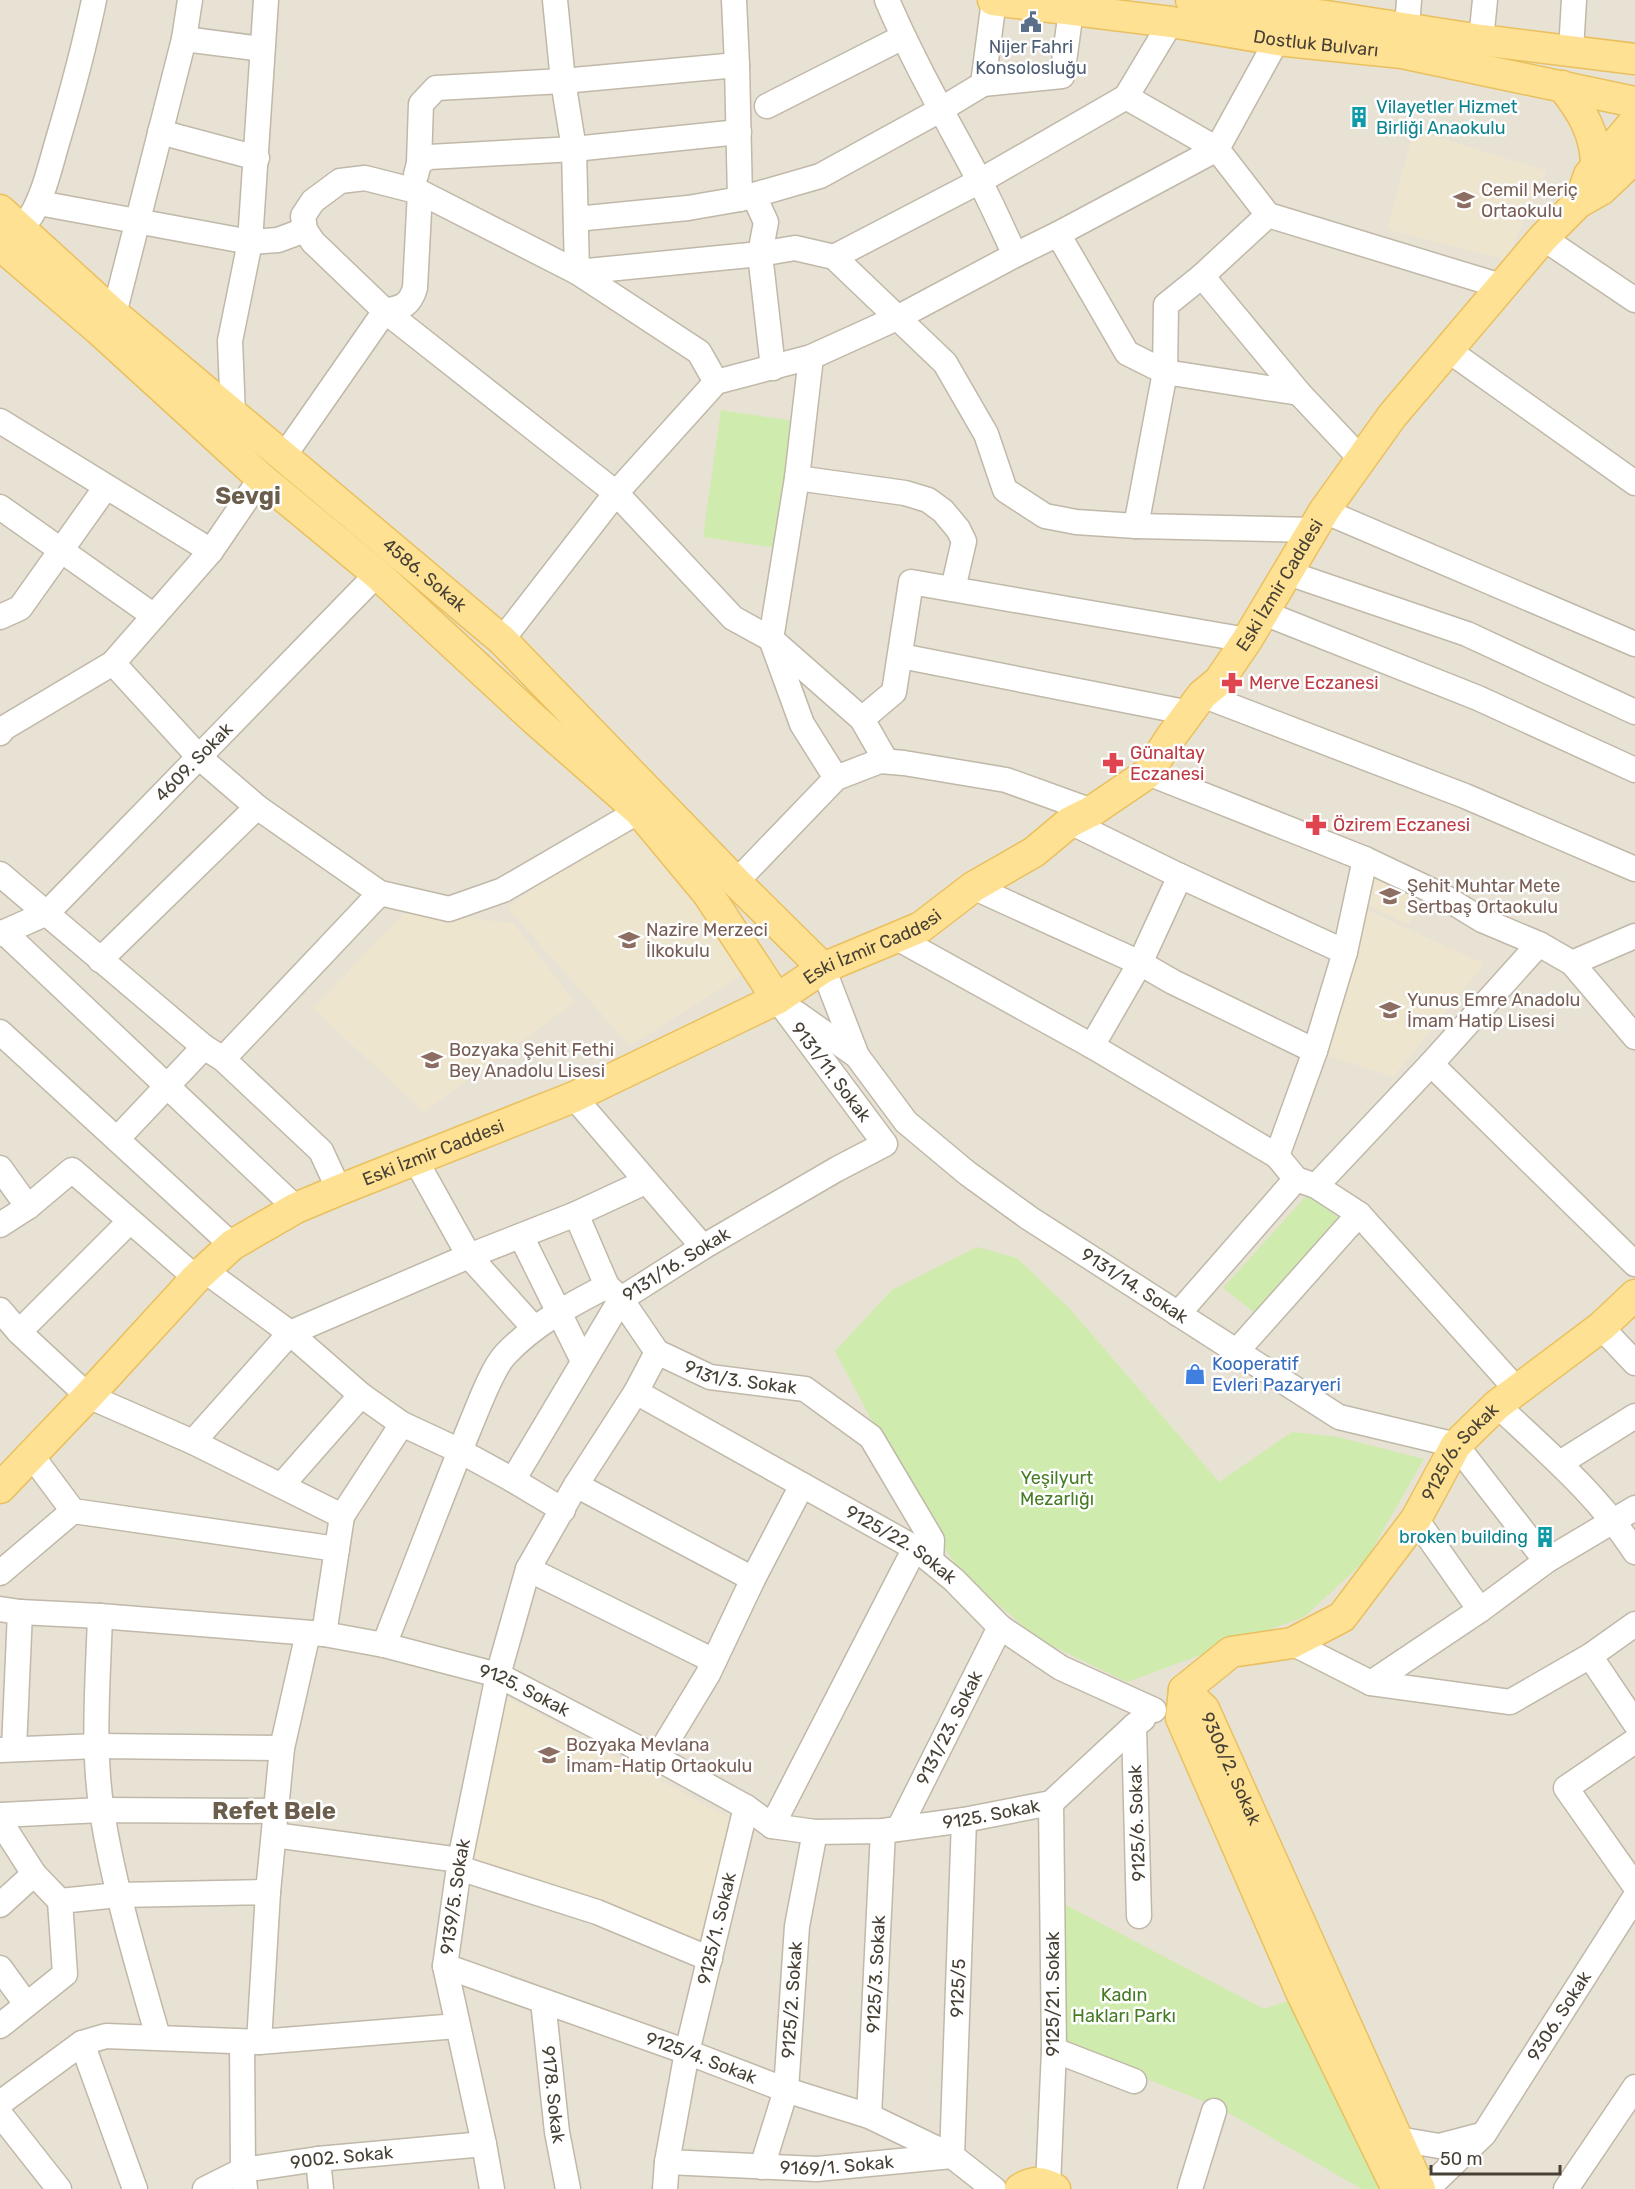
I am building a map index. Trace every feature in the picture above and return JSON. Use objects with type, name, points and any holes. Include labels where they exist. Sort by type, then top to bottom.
[{"type":"main road","name":"Dostluk Bulvarı","points":[[993,0],[1171,22],[1277,40],[1402,52],[1635,102]]},
{"type":"main road","name":"Dostluk Bulvarı","points":[[1191,0],[1408,14],[1481,40],[1635,59]]},
{"type":"main road","points":[[1562,86],[1578,106],[1589,126],[1595,145],[1596,166]]},
{"type":"main road","name":"Eski İzmir Caddesi","points":[[1578,203],[1589,175],[1635,121]]},
{"type":"main road","name":"Eski İzmir Caddesi","points":[[0,1488],[200,1274],[232,1245],[296,1208],[415,1158],[574,1097],[777,999],[823,968],[921,927],[973,887],[1034,852],[1081,816],[1149,773],[1171,737],[1196,704],[1219,681],[1264,613],[1319,520],[1392,416],[1543,238],[1578,203],[1601,190],[1635,158]]},
{"type":"main road","name":"4586. Sokak","points":[[0,210],[11,238],[99,330],[261,478],[377,574],[639,812],[708,894],[777,999]]},
{"type":"main road","name":"4586. Sokak","points":[[11,238],[114,314],[502,640],[736,882],[823,968]]},
{"type":"main road","name":"9125/6. Sokak","points":[[1184,1690],[1231,1652],[1292,1643],[1342,1617],[1416,1519],[1456,1445],[1507,1398],[1601,1327],[1635,1295]]},
{"type":"main road","name":"9306/2. Sokak","points":[[1184,1690],[1204,1709],[1420,2189]]},
{"type":"main road","name":"9306/2. Sokak","points":[[1184,1690],[1181,1718],[1300,1992],[1397,2189]]},
{"type":"street","points":[[11,238],[39,203],[76,75],[94,0]]},
{"type":"street","points":[[114,314],[184,39],[190,0]]},
{"type":"street","points":[[233,415],[230,341],[250,242],[266,0]]},
{"type":"street","points":[[555,0],[563,81],[574,149],[577,272]]},
{"type":"street","points":[[734,0],[739,132],[747,197],[766,222],[760,255],[773,368]]},
{"type":"street","points":[[887,0],[903,38],[980,181],[1015,255]]},
{"type":"street","points":[[983,84],[993,0]]},
{"type":"street","points":[[1481,40],[1485,0]]},
{"type":"street","points":[[1571,50],[1574,0]]},
{"type":"street","points":[[576,219],[688,207],[747,197],[820,176],[983,84],[1062,76],[1071,11]]},
{"type":"street","points":[[834,257],[980,181],[1126,97],[1171,22]]},
{"type":"street","points":[[767,106],[903,38]]},
{"type":"street","points":[[184,39],[262,49]]},
{"type":"street","points":[[502,640],[616,493],[716,382],[810,357],[897,318],[1217,149],[1277,40]]},
{"type":"street","points":[[284,456],[385,312],[403,308],[411,300],[415,288],[416,190],[421,104],[436,88],[563,81],[737,65]]},
{"type":"street","points":[[1126,97],[1217,149],[1268,215],[1501,286]]},
{"type":"street","points":[[160,132],[256,158]]},
{"type":"street","points":[[419,164],[429,158],[574,149],[739,132]]},
{"type":"street","points":[[716,382],[699,352],[577,272],[416,190],[364,178],[340,182],[313,201],[303,216],[305,230],[313,242],[385,312],[616,493],[733,618],[771,639],[862,719],[886,761]]},
{"type":"street","points":[[39,203],[250,242],[278,240],[305,230]]},
{"type":"street","points":[[1136,526],[1165,372],[1166,305],[1202,276],[1268,215]]},
{"type":"street","points":[[1058,234],[1127,353],[1165,372],[1299,393]]},
{"type":"street","points":[[1543,238],[1635,300]]},
{"type":"street","points":[[577,272],[760,255],[795,248],[834,257],[945,363],[986,434],[1005,490],[1045,516],[1076,522],[1136,526],[1319,520],[1635,644]]},
{"type":"street","points":[[1202,276],[1299,393],[1361,459]]},
{"type":"street","points":[[1448,350],[1632,474]]},
{"type":"street","points":[[810,357],[797,478],[771,639],[802,724],[836,778]]},
{"type":"street","points":[[0,421],[211,551]]},
{"type":"street","points":[[1,727],[113,663],[211,551],[261,478]]},
{"type":"street","points":[[797,478],[905,493],[928,500],[943,511],[958,529],[964,541],[953,589]]},
{"type":"street","points":[[0,617],[20,608],[106,487]]},
{"type":"street","points":[[0,507],[154,616]]},
{"type":"street","points":[[1288,573],[1467,634],[1635,712]]},
{"type":"street","name":"4609. Sokak","points":[[2,933],[47,913],[377,574]]},
{"type":"street","points":[[862,719],[894,692],[911,582],[1247,639]]},
{"type":"street","points":[[1264,613],[1478,698],[1635,770]]},
{"type":"street","points":[[901,656],[1196,704],[1465,796],[1635,869]]},
{"type":"street","points":[[113,663],[200,758],[257,807],[380,893],[449,909],[503,890],[639,812]]},
{"type":"street","points":[[736,882],[836,778],[880,761],[886,761],[1006,780],[1081,816],[1180,876],[1345,952]]},
{"type":"street","points":[[1149,773],[1365,859],[1441,895],[1482,920],[1539,944],[1572,963],[1635,1037]]},
{"type":"street","points":[[100,960],[257,807]]},
{"type":"street","points":[[1277,1156],[1315,1051],[1345,952],[1365,859]]},
{"type":"street","points":[[0,874],[213,1053],[321,1151],[339,1190]]},
{"type":"street","points":[[1092,1046],[1140,963],[1180,876]]},
{"type":"street","points":[[973,887],[1140,963],[1173,982],[1315,1051]]},
{"type":"street","points":[[117,1139],[168,1086],[213,1053],[380,893]]},
{"type":"street","points":[[2,933],[296,1208]]},
{"type":"street","points":[[1572,963],[1635,936]]},
{"type":"street","points":[[897,938],[1092,1046],[1277,1156],[1306,1182],[1359,1214],[1560,1463],[1615,1522],[1635,1552]]},
{"type":"street","points":[[1178,1314],[1306,1182],[1431,1064],[1539,944]]},
{"type":"street","name":"9131/14. Sokak","points":[[823,968],[857,1056],[906,1122],[967,1173],[1029,1218],[1339,1417],[1456,1445]]},
{"type":"street","name":"9131/14. Sokak","points":[[777,999],[857,1056]]},
{"type":"street","name":"9131/11. Sokak","points":[[777,999],[885,1144]]},
{"type":"street","points":[[0,1032],[232,1245]]},
{"type":"street","points":[[1431,1064],[1635,1264]]},
{"type":"street","points":[[574,1097],[703,1247]]},
{"type":"street","name":"9131/16. Sokak","points":[[513,1480],[583,1361],[614,1293],[703,1247],[837,1169],[885,1144]]},
{"type":"street","points":[[415,1158],[469,1256],[534,1328]]},
{"type":"street","points":[[0,1168],[28,1207]]},
{"type":"street","points":[[0,1225],[28,1207],[72,1170],[130,1221],[200,1274],[290,1333],[361,1395],[402,1424],[460,1451],[563,1510]]},
{"type":"street","points":[[193,1442],[290,1333],[469,1256],[576,1214],[645,1182]]},
{"type":"street","points":[[576,1214],[614,1293],[657,1352]]},
{"type":"street","points":[[1236,1352],[1359,1214]]},
{"type":"street","points":[[19,1332],[130,1221]]},
{"type":"street","points":[[521,1236],[583,1361]]},
{"type":"street","points":[[384,1645],[460,1451],[503,1356],[534,1328],[559,1311],[614,1293]]},
{"type":"street","points":[[0,1310],[19,1332],[88,1396],[193,1442],[342,1516]]},
{"type":"street","points":[[1601,1327],[1635,1363]]},
{"type":"street","name":"9139/5. Sokak","points":[[492,2189],[445,1966],[459,1864],[498,1675],[528,1569],[576,1485],[636,1392],[657,1352]]},
{"type":"street","name":"9131/3. Sokak","points":[[657,1352],[710,1377],[805,1389],[871,1437],[932,1540],[923,1555]]},
{"type":"street","name":"9125/22. Sokak","points":[[636,1392],[923,1555],[954,1580],[1000,1627],[1061,1668],[1154,1710]]},
{"type":"street","points":[[282,1485],[361,1395]]},
{"type":"street","points":[[1560,1463],[1635,1416]]},
{"type":"street","points":[[244,2179],[251,2042],[282,1748],[316,1633],[337,1549],[342,1516],[402,1424]]},
{"type":"street","points":[[1456,1445],[1546,1561]]},
{"type":"street","points":[[32,1456],[72,1511],[337,1549]]},
{"type":"street","points":[[576,1485],[753,1579]]},
{"type":"street","points":[[657,1758],[714,1661],[802,1485]]},
{"type":"street","points":[[1371,1683],[1480,1610],[1546,1561],[1635,1508]]},
{"type":"street","points":[[0,1573],[72,1511]]},
{"type":"street","points":[[1416,1519],[1480,1610]]},
{"type":"street","points":[[772,1826],[923,1555]]},
{"type":"street","points":[[528,1569],[714,1661]]},
{"type":"street","points":[[10,1611],[7,1749],[97,1746],[282,1748]]},
{"type":"street","name":"9125. Sokak","points":[[10,1611],[316,1633],[384,1645],[498,1675],[746,1807],[772,1826],[815,1832],[891,1830],[964,1820],[1051,1803],[1134,1726]]},
{"type":"street","points":[[100,1616],[97,1746],[101,1810],[118,1895],[158,2037]]},
{"type":"street","points":[[1292,1643],[1371,1683],[1510,1702],[1590,1656],[1635,1624]]},
{"type":"street","name":"9131/23. Sokak","points":[[891,1830],[1000,1627]]},
{"type":"street","points":[[1590,1656],[1635,1723]]},
{"type":"street","name":"9125/6. Sokak","points":[[1139,1916],[1134,1726],[1184,1690]]},
{"type":"street","points":[[1635,1741],[1566,1788],[1635,1886]]},
{"type":"street","name":"9125/21. Sokak","points":[[1041,2188],[1054,2050],[1051,1803]]},
{"type":"street","name":"9125/1. Sokak","points":[[687,2052],[746,1807]]},
{"type":"street","points":[[0,1815],[101,1810],[276,1811]]},
{"type":"street","name":"9125/5","points":[[952,2156],[964,1820]]},
{"type":"street","points":[[0,1821],[34,1874],[60,1901],[65,1974],[0,2026]]},
{"type":"street","name":"9125/3. Sokak","points":[[869,2116],[891,1830]]},
{"type":"street","name":"9125/2. Sokak","points":[[762,2167],[786,2090],[797,1926],[815,1832]]},
{"type":"street","points":[[274,1835],[459,1864],[597,1912],[710,1959]]},
{"type":"street","points":[[0,1905],[34,1874]]},
{"type":"street","points":[[60,1901],[118,1895],[268,1893]]},
{"type":"street","name":"9306. Sokak","points":[[1427,2189],[1484,2134],[1635,1897]]},
{"type":"street","name":"9125/4. Sokak","points":[[445,1966],[687,2052],[786,2090],[869,2116],[952,2156]]},
{"type":"street","points":[[0,1968],[26,2004]]},
{"type":"street","name":"9178. Sokak","points":[[543,2001],[557,2132],[568,2189]]},
{"type":"street","points":[[0,2103],[82,2043],[106,2036],[251,2042],[457,2026]]},
{"type":"street","points":[[82,2043],[135,2189]]},
{"type":"street","points":[[1054,2050],[1134,2081]]},
{"type":"street","points":[[665,2189],[667,2162],[687,2052]]},
{"type":"street","points":[[1566,2189],[1635,2087]]},
{"type":"street","points":[[1190,2189],[1214,2111]]},
{"type":"street","points":[[0,2114],[59,2189]]},
{"type":"street","points":[[1398,2139],[1439,2146],[1484,2134]]},
{"type":"street","name":"9002. Sokak","points":[[205,2189],[318,2159],[484,2144]]},
{"type":"street","points":[[952,2156],[994,2189]]},
{"type":"street","name":"9169/1. Sokak","points":[[667,2162],[817,2169],[952,2156]]},
{"type":"street","points":[[318,2159],[321,2189]]},
{"type":"shaded area","points":[[0,0],[1635,0],[1635,2189],[0,2189]]},
{"type":"shaded area","name":"Cemil Meriç Ortaokulu","points":[[1414,130],[1547,171],[1506,260],[1387,229]]},
{"type":"shaded area","name":"Nazire Merzeci İlkokulu","points":[[634,820],[744,974],[630,1046],[507,907]]},
{"type":"shaded area","name":"Şehit Muhtar Mete Sertbaş Ortaokulu","points":[[1367,865],[1423,891],[1409,925],[1359,901]]},
{"type":"shaded area","name":"Yunus Emre Anadolu İmam Hatip Lisesi","points":[[1354,904],[1484,964],[1393,1077],[1325,1055]]},
{"type":"shaded area","name":"Bozyaka Şehit Fethi Bey Anadolu Lisesi","points":[[406,911],[513,923],[575,1002],[424,1112],[313,1008]]},
{"type":"shaded area","name":"Bozyaka Mevlana İmam-Hatip Ortaokulu","points":[[496,1691],[733,1820],[697,1947],[462,1857]]},
{"type":"green space","points":[[721,410],[794,421],[776,548],[703,537]]},
{"type":"green space","points":[[1307,1195],[1339,1218],[1254,1312],[1223,1288]]},
{"type":"green space","name":"Yeşilyurt Mezarlığı","points":[[977,1247],[1017,1258],[1071,1310],[1219,1482],[1292,1432],[1338,1437],[1424,1459],[1366,1560],[1304,1617],[1127,1682],[1040,1640],[961,1573],[917,1506],[835,1351],[892,1290]]},
{"type":"green space","name":"Kadın Hakları Parkı","points":[[1062,1903],[1264,2009],[1297,1998],[1381,2189],[1362,2189],[1216,2106],[1061,2046]]},
{"type":"place","name":"Nijer Fahri Konsolosluğu","points":[[1031,22]]},
{"type":"place","name":"Vilayetler Hizmet Birliği Anaokulu","points":[[1359,117]]},
{"type":"place","name":"Cemil Meriç Ortaokulu","points":[[1464,200]]},
{"type":"place","name":"Merve Eczanesi","points":[[1232,683]]},
{"type":"place","name":"Günaltay Eczanesi","points":[[1113,763]]},
{"type":"place","name":"Özirem Eczanesi","points":[[1316,825]]},
{"type":"place","name":"Şehit Muhtar Mete Sertbaş Ortaokulu","points":[[1390,896]]},
{"type":"place","name":"Nazire Merzeci İlkokulu","points":[[629,940]]},
{"type":"place","name":"Yunus Emre Anadolu İmam Hatip Lisesi","points":[[1390,1010]]},
{"type":"place","name":"Bozyaka Şehit Fethi Bey Anadolu Lisesi","points":[[432,1060]]},
{"type":"place","name":"Kooperatif Evleri Pazaryeri","points":[[1195,1374]]},
{"type":"place","name":"broken building","points":[[1545,1537]]},
{"type":"place","name":"Bozyaka Mevlana İmam-Hatip Ortaokulu","points":[[549,1755]]},
{"type":"district","name":"Sevgi","points":[[248,496]]},
{"type":"district","name":"Refet Bele","points":[[274,1811]]}]
